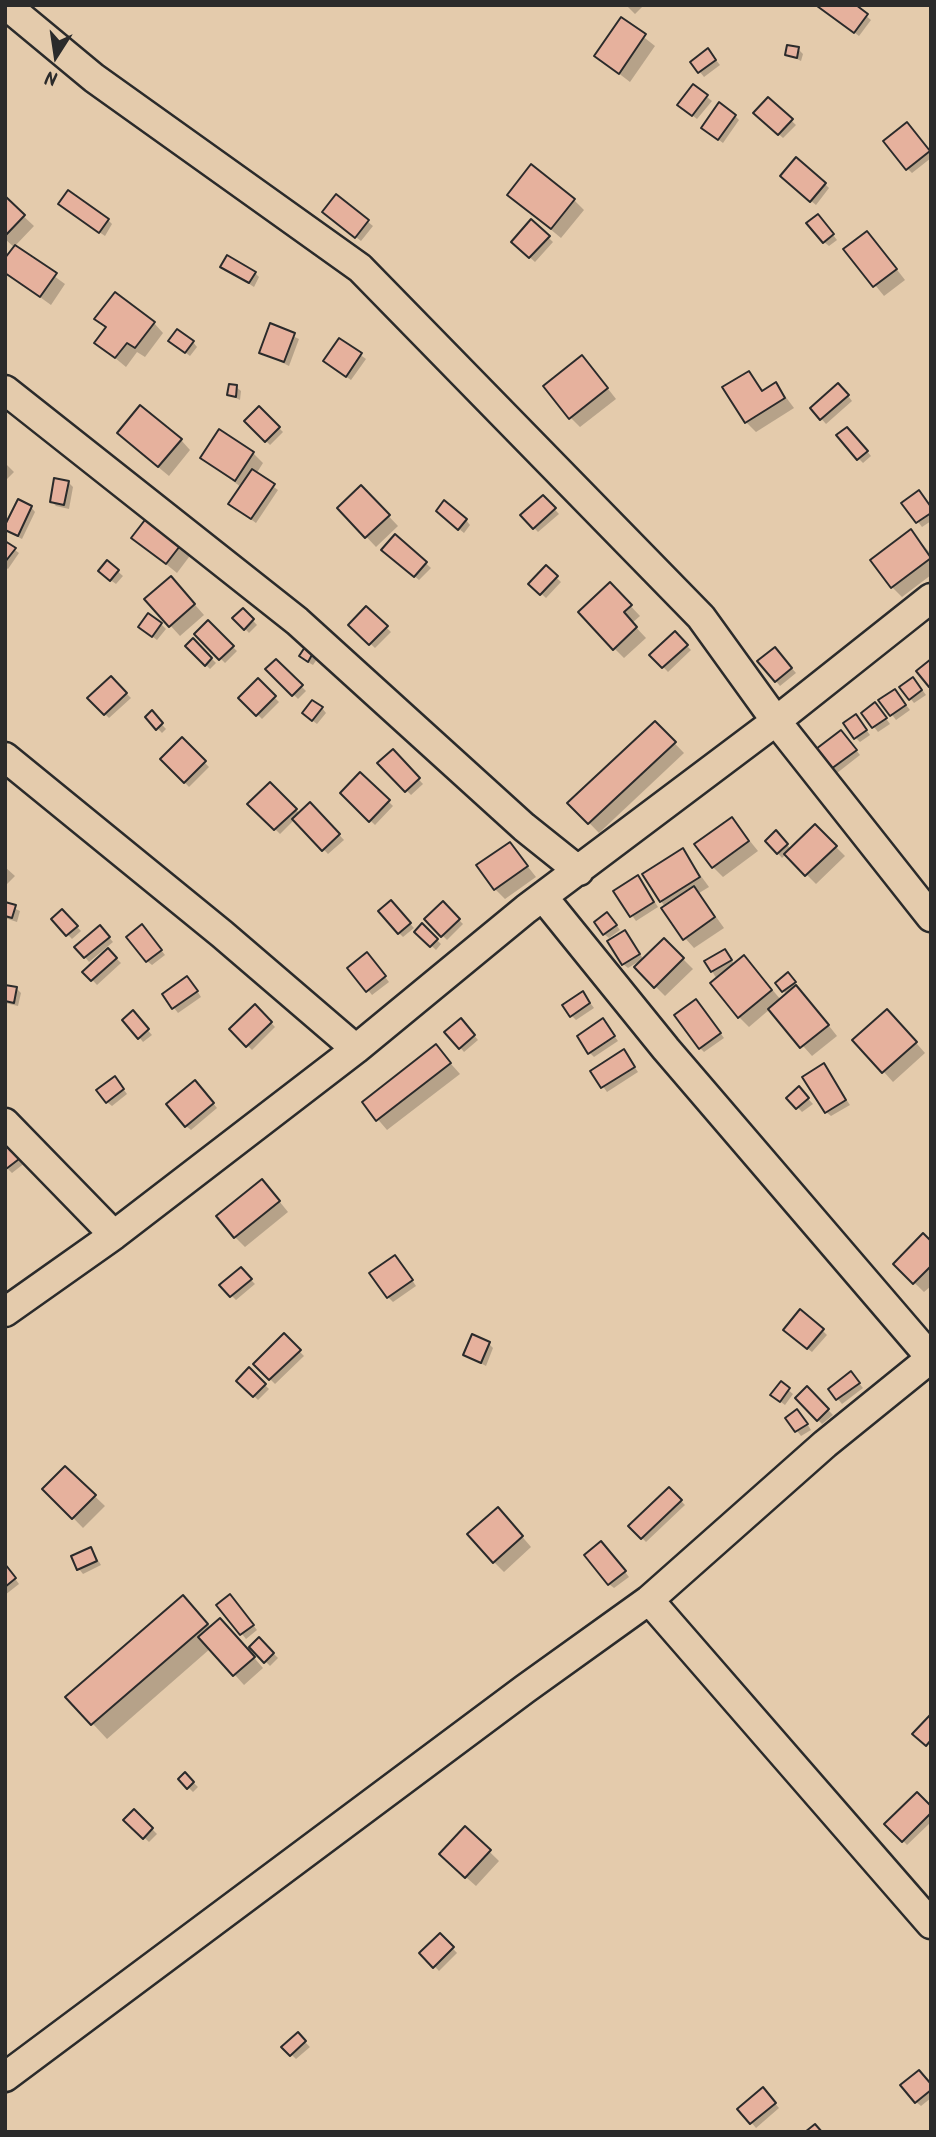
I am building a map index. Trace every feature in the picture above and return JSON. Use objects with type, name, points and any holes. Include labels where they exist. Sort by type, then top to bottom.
[{"type":"street","points":[[6,5],[94,78],[360,268],[701,617],[775,721],[931,917]]},
{"type":"street","points":[[5,390],[297,621],[524,827],[579,871]]},
{"type":"street","points":[[5,1312],[114,1235],[356,1049],[543,897],[775,721],[931,598]]},
{"type":"street","points":[[5,757],[222,934],[356,1049]]},
{"type":"street","points":[[5,2077],[524,1689],[649,1600],[825,1444],[931,1358],[666,1049],[543,897]]},
{"type":"street","points":[[5,1123],[114,1235]]},
{"type":"street","points":[[649,1600],[931,1924]]},
{"type":"building","points":[[856,5],[868,14],[854,33],[817,6]]},
{"type":"building","points":[[621,17],[646,34],[619,74],[594,56]]},
{"type":"building","points":[[787,45],[799,47],[797,58],[785,55]]},
{"type":"building","points":[[708,48],[716,60],[698,73],[690,62]]},
{"type":"building","points":[[693,84],[708,95],[692,116],[677,105]]},
{"type":"building","points":[[768,97],[793,119],[778,135],[753,113]]},
{"type":"building","points":[[719,102],[736,115],[718,140],[701,128]]},
{"type":"building","points":[[907,122],[930,151],[906,170],[883,141]]},
{"type":"building","points":[[796,157],[826,183],[810,202],[780,176]]},
{"type":"building","points":[[531,164],[575,199],[551,229],[507,195]]},
{"type":"building","points":[[68,190],[109,219],[99,233],[58,204]]},
{"type":"building","points":[[336,194],[369,220],[355,238],[322,212]]},
{"type":"building","points":[[5,196],[25,215],[5,236]]},
{"type":"building","points":[[818,214],[834,234],[823,243],[806,223]]},
{"type":"building","points":[[531,219],[550,236],[529,258],[511,242]]},
{"type":"building","points":[[867,231],[897,269],[873,287],[843,249]]},
{"type":"building","points":[[15,245],[57,273],[40,297],[5,273],[5,258]]},
{"type":"building","points":[[227,255],[256,272],[249,283],[220,267]]},
{"type":"building","points":[[115,292],[155,322],[135,348],[127,343],[115,358],[94,343],[106,327],[94,319]]},
{"type":"building","points":[[270,323],[295,333],[284,362],[259,353]]},
{"type":"building","points":[[177,329],[194,341],[185,353],[168,341]]},
{"type":"building","points":[[339,338],[362,353],[346,377],[323,361]]},
{"type":"building","points":[[582,355],[608,388],[569,419],[543,386]]},
{"type":"building","points":[[749,371],[762,391],[776,382],[785,398],[745,423],[722,387]]},
{"type":"building","points":[[838,383],[849,395],[820,420],[810,408]]},
{"type":"building","points":[[229,384],[237,385],[236,397],[227,395]]},
{"type":"building","points":[[140,405],[182,439],[158,467],[117,433]]},
{"type":"building","points":[[259,406],[280,427],[265,442],[244,421]]},
{"type":"building","points":[[847,427],[868,451],[857,460],[836,435]]},
{"type":"building","points":[[219,429],[254,452],[235,481],[200,458]]},
{"type":"building","points":[[252,469],[275,484],[251,519],[228,504]]},
{"type":"building","points":[[54,478],[69,481],[64,505],[50,502]]},
{"type":"building","points":[[361,485],[390,515],[365,538],[337,508]]},
{"type":"building","points":[[919,490],[931,507],[931,513],[916,523],[901,503]]},
{"type":"building","points":[[543,495],[556,508],[533,529],[520,515]]},
{"type":"building","points":[[18,499],[32,506],[18,536],[5,530],[5,525]]},
{"type":"building","points":[[444,500],[467,519],[458,530],[436,511]]},
{"type":"building","points":[[148,516],[183,542],[166,564],[131,538]]},
{"type":"building","points":[[911,529],[931,558],[891,588],[870,560]]},
{"type":"building","points":[[395,534],[427,562],[414,577],[381,550]]},
{"type":"building","points":[[5,541],[16,548],[5,562]]},
{"type":"building","points":[[107,560],[119,570],[110,581],[98,571]]},
{"type":"building","points":[[546,565],[558,576],[540,595],[528,584]]},
{"type":"building","points":[[171,576],[195,604],[169,627],[144,599]]},
{"type":"building","points":[[610,582],[632,605],[624,612],[637,627],[613,650],[578,612]]},
{"type":"building","points":[[366,606],[388,626],[369,645],[348,625]]},
{"type":"building","points":[[243,608],[254,619],[244,630],[232,618]]},
{"type":"building","points":[[148,613],[162,623],[152,637],[138,627]]},
{"type":"building","points":[[208,620],[234,646],[219,660],[194,634]]},
{"type":"building","points":[[675,631],[688,645],[662,668],[649,655]]},
{"type":"building","points":[[193,638],[212,658],[205,666],[185,646]]},
{"type":"building","points":[[305,647],[313,653],[308,662],[299,656]]},
{"type":"building","points":[[775,647],[792,668],[775,682],[757,661]]},
{"type":"building","points":[[276,659],[303,685],[292,696],[265,669]]},
{"type":"building","points":[[931,659],[931,686],[929,687],[916,671]]},
{"type":"building","points":[[111,676],[127,693],[104,715],[87,698]]},
{"type":"building","points":[[913,677],[922,690],[909,700],[899,687]]},
{"type":"building","points":[[258,678],[276,696],[256,716],[238,698]]},
{"type":"building","points":[[895,689],[906,705],[890,716],[878,700]]},
{"type":"building","points":[[312,700],[323,707],[312,721],[302,713]]},
{"type":"building","points":[[875,702],[887,718],[872,728],[861,713]]},
{"type":"building","points":[[152,710],[163,723],[156,730],[145,717]]},
{"type":"building","points":[[856,714],[867,730],[854,739],[843,723]]},
{"type":"building","points":[[655,721],[676,742],[588,824],[567,803]]},
{"type":"building","points":[[841,730],[857,750],[831,769],[816,749]]},
{"type":"building","points":[[182,737],[206,761],[184,783],[160,759]]},
{"type":"building","points":[[393,749],[420,778],[405,792],[377,763]]},
{"type":"building","points":[[360,772],[390,800],[369,822],[340,793]]},
{"type":"building","points":[[270,782],[297,809],[274,830],[247,804]]},
{"type":"building","points":[[310,802],[340,834],[322,851],[292,819]]},
{"type":"building","points":[[732,817],[749,841],[712,868],[694,844]]},
{"type":"building","points":[[815,824],[837,846],[805,876],[784,854]]},
{"type":"building","points":[[776,830],[788,844],[777,854],[765,841]]},
{"type":"building","points":[[510,842],[528,866],[494,890],[476,865]]},
{"type":"building","points":[[683,848],[700,877],[660,902],[642,874]]},
{"type":"building","points":[[638,875],[654,902],[630,917],[613,891]]},
{"type":"building","points":[[694,886],[715,917],[683,940],[661,908]]},
{"type":"building","points":[[391,900],[411,923],[398,934],[378,911]]},
{"type":"building","points":[[443,901],[460,919],[441,937],[424,919]]},
{"type":"building","points":[[5,902],[16,905],[12,918],[5,916]]},
{"type":"building","points":[[62,909],[78,926],[66,936],[51,919]]},
{"type":"building","points":[[607,912],[617,925],[603,935],[594,922]]},
{"type":"building","points":[[422,923],[438,939],[430,947],[414,932]]},
{"type":"building","points":[[142,924],[162,950],[146,962],[126,937]]},
{"type":"building","points":[[100,925],[110,937],[84,958],[74,947]]},
{"type":"building","points":[[625,930],[640,954],[622,965],[607,941]]},
{"type":"building","points":[[664,938],[684,958],[654,988],[634,967]]},
{"type":"building","points":[[108,948],[117,958],[91,981],[82,972]]},
{"type":"building","points":[[725,949],[732,960],[711,972],[704,961]]},
{"type":"building","points":[[367,952],[386,976],[366,992],[347,968]]},
{"type":"building","points":[[744,955],[772,990],[738,1018],[710,983]]},
{"type":"building","points":[[788,972],[796,982],[782,992],[775,983]]},
{"type":"building","points":[[187,976],[198,991],[172,1009],[162,994]]},
{"type":"building","points":[[5,985],[17,987],[14,1003],[5,1001]]},
{"type":"building","points":[[796,985],[829,1025],[800,1048],[768,1009]]},
{"type":"building","points":[[583,991],[590,1003],[570,1017],[562,1005]]},
{"type":"building","points":[[696,999],[721,1033],[699,1049],[674,1015]]},
{"type":"building","points":[[255,1004],[272,1022],[246,1047],[229,1029]]},
{"type":"building","points":[[887,1009],[917,1042],[882,1073],[852,1040]]},
{"type":"building","points":[[133,1010],[149,1029],[138,1039],[122,1020]]},
{"type":"building","points":[[461,1018],[475,1035],[459,1049],[444,1032]]},
{"type":"building","points":[[603,1018],[615,1036],[588,1054],[577,1036]]},
{"type":"building","points":[[436,1044],[451,1063],[376,1121],[362,1102]]},
{"type":"building","points":[[624,1049],[635,1067],[601,1088],[590,1071]]},
{"type":"building","points":[[824,1063],[846,1100],[825,1113],[802,1077]]},
{"type":"building","points":[[115,1076],[124,1089],[106,1103],[96,1090]]},
{"type":"building","points":[[195,1080],[214,1103],[185,1127],[166,1104]]},
{"type":"building","points":[[799,1086],[809,1098],[796,1109],[786,1098]]},
{"type":"building","points":[[11,1142],[23,1156],[6,1169],[5,1146]]},
{"type":"building","points":[[262,1179],[280,1201],[234,1238],[216,1216]]},
{"type":"building","points":[[923,1233],[931,1241],[931,1266],[913,1284],[893,1264]]},
{"type":"building","points":[[395,1255],[413,1280],[387,1298],[369,1273]]},
{"type":"building","points":[[241,1267],[252,1279],[230,1297],[219,1285]]},
{"type":"building","points":[[800,1309],[824,1329],[807,1349],[783,1330]]},
{"type":"building","points":[[284,1333],[301,1350],[269,1380],[253,1364]]},
{"type":"building","points":[[472,1334],[490,1342],[481,1363],[463,1355]]},
{"type":"building","points":[[249,1367],[266,1384],[253,1397],[236,1381]]},
{"type":"building","points":[[851,1371],[860,1383],[836,1400],[828,1389]]},
{"type":"building","points":[[781,1381],[790,1388],[780,1402],[770,1395]]},
{"type":"building","points":[[807,1386],[829,1409],[817,1421],[795,1398]]},
{"type":"building","points":[[797,1409],[808,1424],[795,1432],[785,1418]]},
{"type":"building","points":[[65,1466],[96,1495],[72,1519],[42,1489]]},
{"type":"building","points":[[669,1487],[682,1500],[641,1539],[628,1526]]},
{"type":"building","points":[[498,1507],[523,1536],[493,1563],[467,1534]]},
{"type":"building","points":[[601,1541],[626,1571],[608,1585],[584,1555]]},
{"type":"building","points":[[91,1547],[97,1561],[77,1570],[71,1556]]},
{"type":"building","points":[[5,1564],[16,1578],[5,1587]]},
{"type":"building","points":[[230,1594],[254,1625],[240,1635],[216,1605]]},
{"type":"building","points":[[183,1595],[208,1624],[91,1725],[65,1697]]},
{"type":"building","points":[[220,1618],[255,1657],[233,1676],[198,1637]]},
{"type":"building","points":[[259,1637],[274,1653],[264,1663],[249,1647]]},
{"type":"building","points":[[931,1714],[931,1740],[926,1746],[912,1734]]},
{"type":"building","points":[[185,1772],[194,1782],[187,1789],[178,1779]]},
{"type":"building","points":[[917,1792],[931,1806],[931,1813],[902,1842],[884,1824]]},
{"type":"building","points":[[134,1809],[153,1828],[143,1839],[123,1820]]},
{"type":"building","points":[[465,1826],[491,1850],[465,1878],[439,1854]]},
{"type":"building","points":[[440,1933],[454,1947],[433,1968],[419,1953]]},
{"type":"building","points":[[298,2032],[306,2041],[290,2056],[281,2047]]},
{"type":"building","points":[[919,2070],[931,2084],[931,2090],[915,2103],[900,2085]]},
{"type":"building","points":[[763,2087],[776,2103],[750,2124],[737,2109]]},
{"type":"building","points":[[815,2124],[822,2132],[805,2132]]}]
